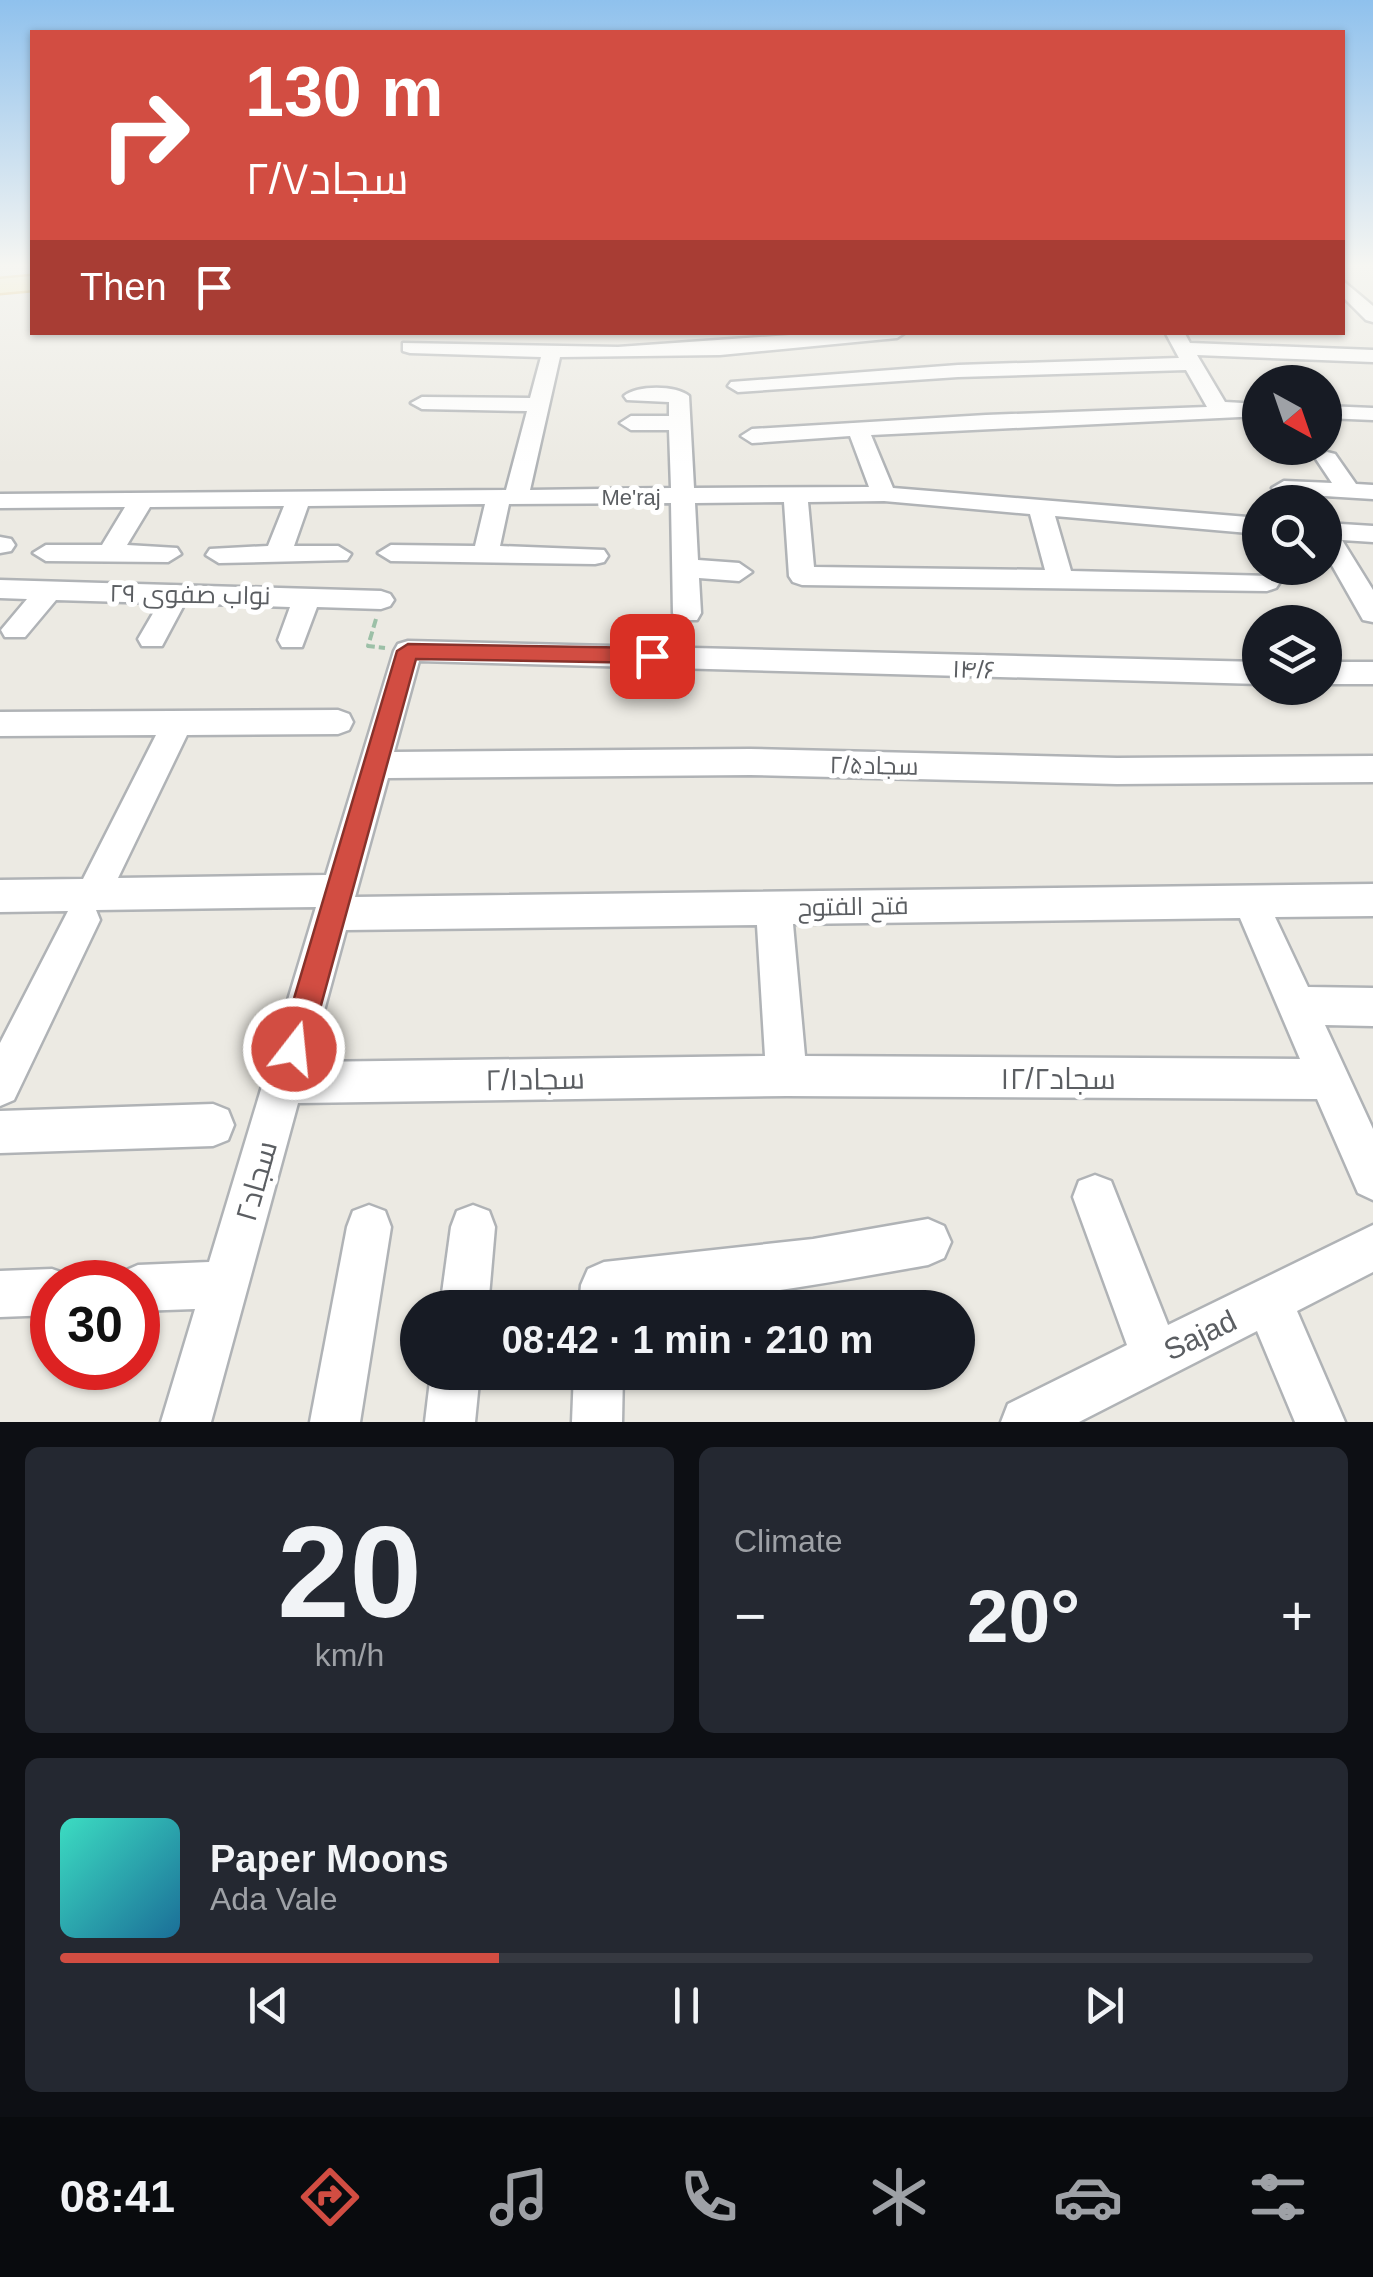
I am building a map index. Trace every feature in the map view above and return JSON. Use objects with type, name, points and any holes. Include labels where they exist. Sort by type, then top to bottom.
[{"type":"street","points":[[410,347],[552,351],[720,349],[866,335]]},
{"type":"street","points":[[738,386],[972,396],[1221,413],[1184,348]]},
{"type":"street","points":[[752,436],[858,430],[972,396],[1184,348],[1373,356]]},
{"type":"street","points":[[486,554],[538,405],[552,351]]},
{"type":"street","points":[[634,396],[679,396],[687,613]]},
{"type":"street","points":[[422,403],[538,405]]},
{"type":"street","points":[[1218,408],[1242,409]]},
{"type":"street","points":[[1342,413],[1373,414]]},
{"type":"street","points":[[631,423],[680,423]]},
{"type":"street","points":[[858,430],[884,494]]},
{"type":"street","points":[[1333,465],[1361,492]]},
{"type":"street","name":"Me'raj","points":[[0,501],[884,494],[1242,525]]},
{"type":"street","points":[[795,495],[802,576],[1242,582]]},
{"type":"street","points":[[278,554],[298,499]]},
{"type":"street","points":[[110,554],[142,500]]},
{"type":"street","points":[[1040,508],[1061,580]]},
{"type":"street","points":[[1342,537],[1373,534]]},
{"type":"street","points":[[391,552],[596,556]]},
{"type":"street","points":[[46,554],[168,554]]},
{"type":"street","points":[[219,555],[338,554]]},
{"type":"street","points":[[1342,559],[1371,607]]},
{"type":"street","points":[[686,568],[739,572]]},
{"type":"street","name":"نواب صفوی ۲۹","points":[[0,589],[381,600]]},
{"type":"street","points":[[15,630],[49,590]]},
{"type":"street","points":[[152,639],[177,594]]},
{"type":"street","points":[[292,640],[307,597]]},
{"type":"street","name":"۱۴/۶","points":[[408,651],[1081,672],[1242,672]]},
{"type":"street","name":"۲سجاد","points":[[186,1422],[408,651]]},
{"type":"street","points":[[1342,672],[1373,673]]},
{"type":"street","points":[[0,724],[338,722]]},
{"type":"street","points":[[0,1086],[177,723]]},
{"type":"street","name":"۲/۵سجاد","points":[[375,765],[750,762],[1117,771],[1373,769]]},
{"type":"street","name":"فتح الفتوح","points":[[0,896],[88,908],[336,902],[774,908],[1373,900]]},
{"type":"street","points":[[1250,901],[1373,1178]]},
{"type":"street","points":[[774,908],[787,1076]]},
{"type":"street","points":[[1297,1006],[1373,1006]]},
{"type":"street","name":"۲/۱سجاد","points":[[284,1083],[787,1076]]},
{"type":"street","name":"۱۲/۲سجاد","points":[[787,1076],[1329,1079]]},
{"type":"street","points":[[0,1132],[213,1125]]},
{"type":"street","points":[[1095,1197],[1156,1356]]},
{"type":"street","points":[[335,1422],[369,1227]]},
{"type":"street","points":[[466,1290],[473,1227]]},
{"type":"street","points":[[604,1290],[604,1285],[814,1262],[928,1242]]},
{"type":"street","name":"Sajad","points":[[1049,1417],[1156,1356],[1373,1248]]},
{"type":"street","points":[[160,1287],[226,1285]]},
{"type":"street","points":[[0,1294],[30,1293]]},
{"type":"street","points":[[1268,1301],[1320,1422]]},
{"type":"street","points":[[450,1422],[454,1390]]},
{"type":"street","points":[[597,1422],[599,1390]]},
{"type":"path","points":[[381,600],[368,646],[408,651]]},
{"type":"route","points":[[294,1049],[408,651],[652,656]]}]
